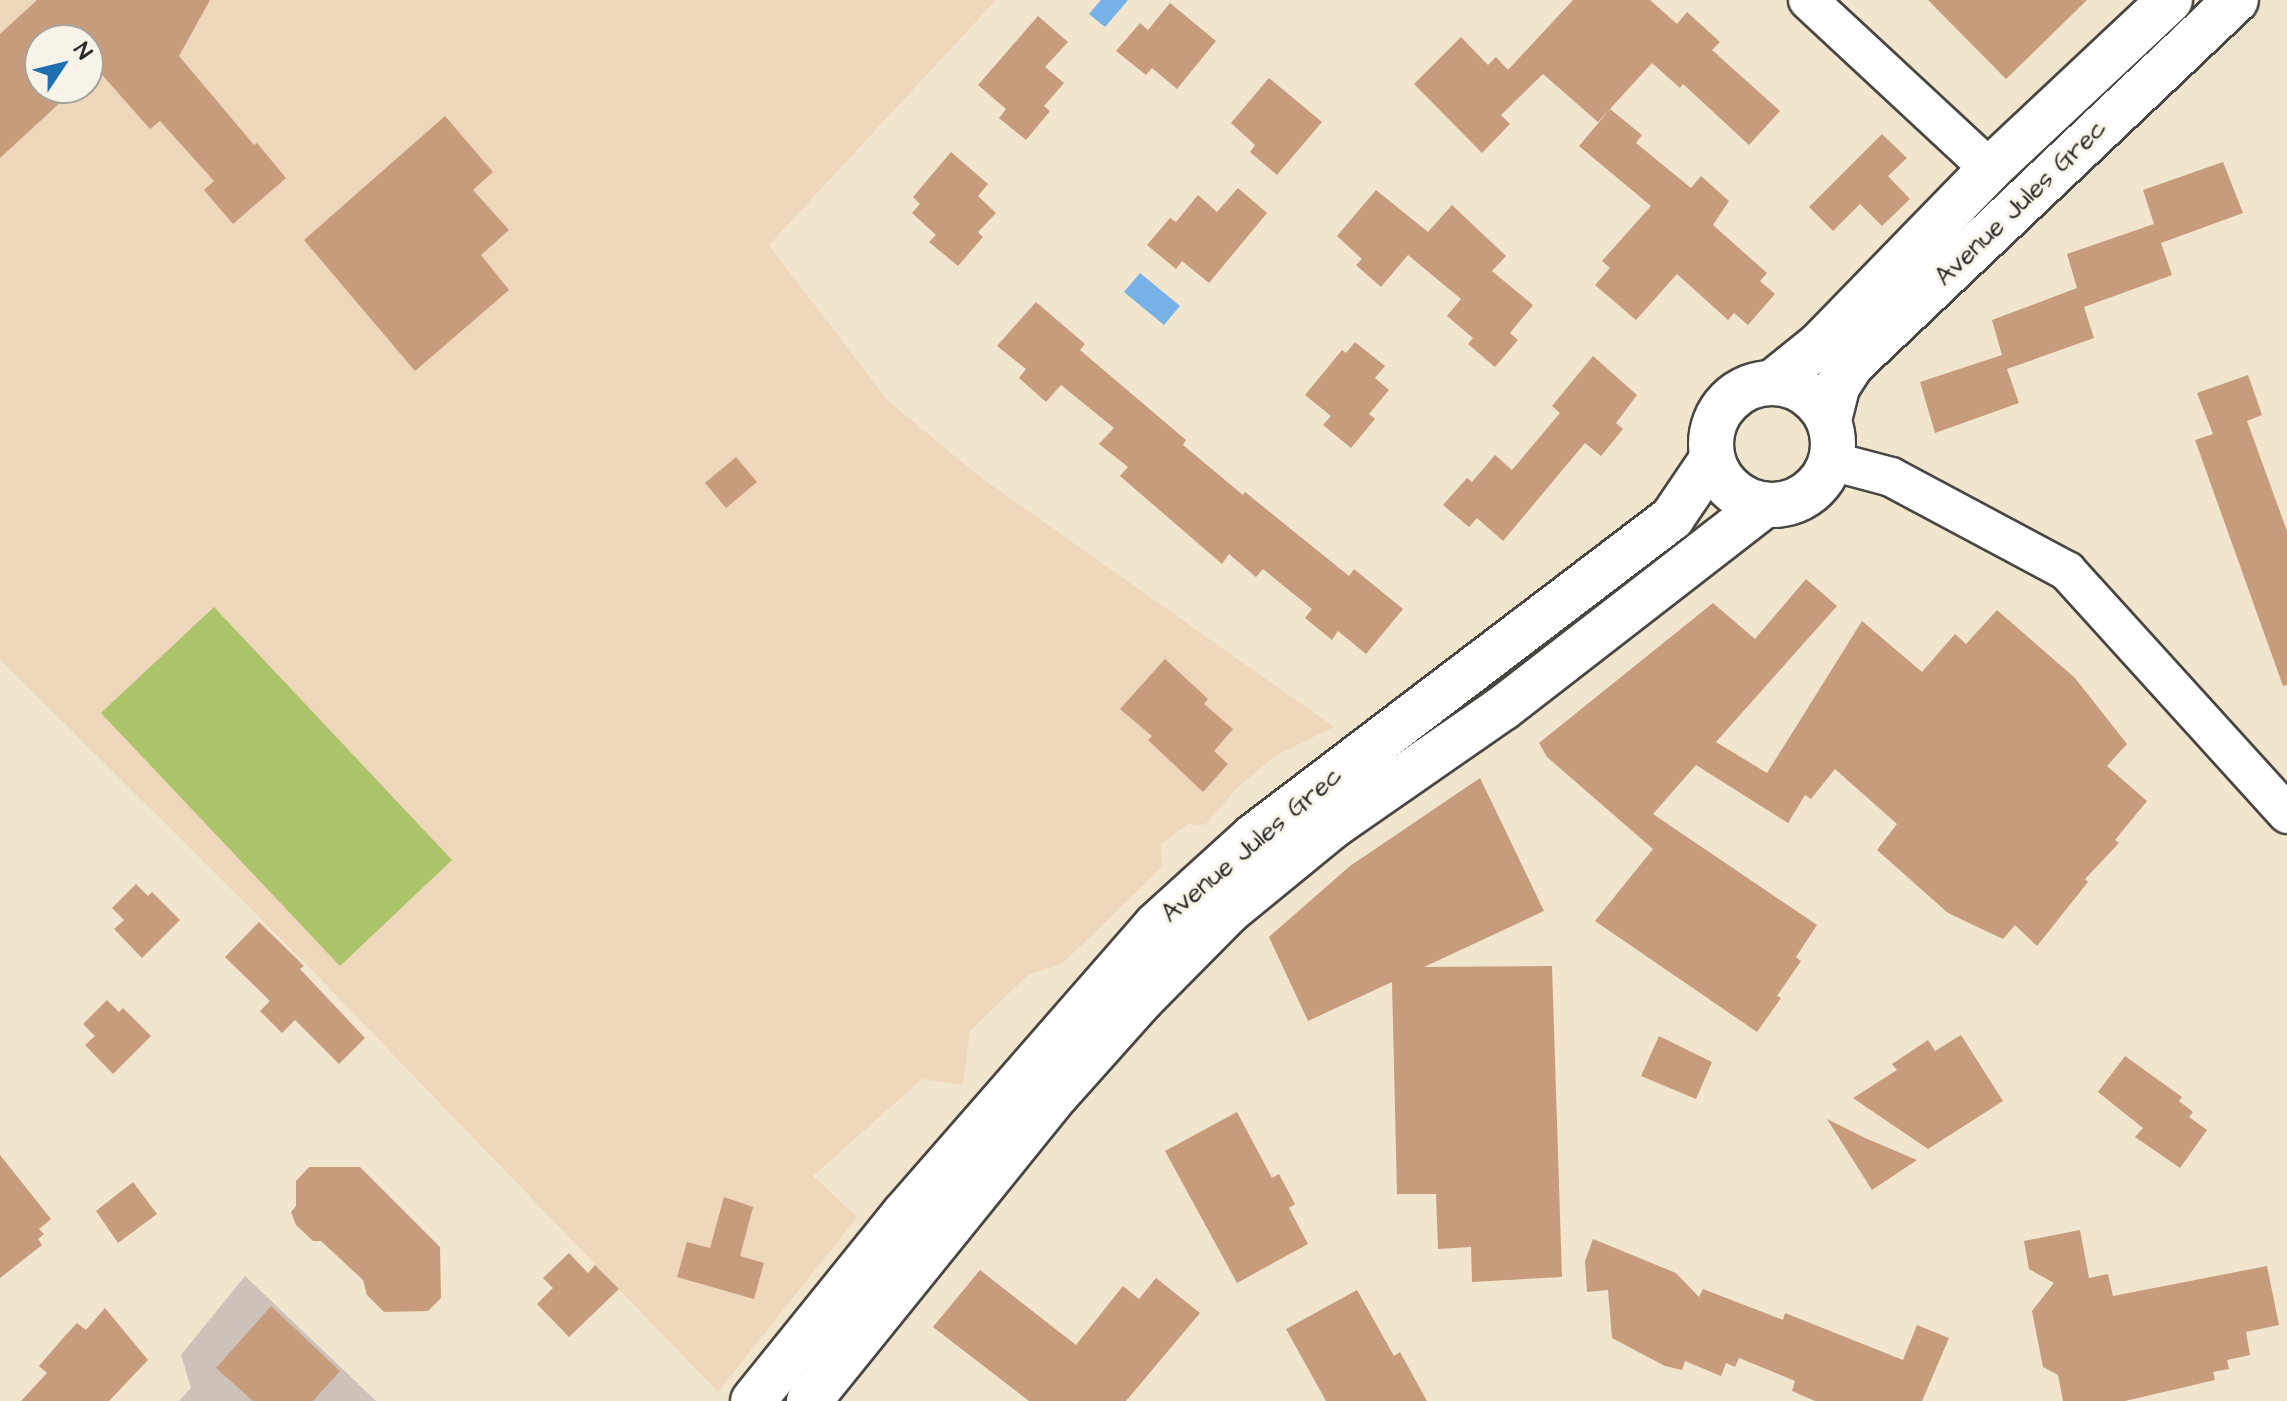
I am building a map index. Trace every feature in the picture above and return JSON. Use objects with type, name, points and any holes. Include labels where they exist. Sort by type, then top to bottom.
[{"type":"street","points":[[1808,0],[1990,169]]},
{"type":"street","name":"Avenue Jules Grec","points":[[1773,382],[1819,345],[1990,169],[2170,0]]},
{"type":"street","name":"Avenue Jules Grec","points":[[1830,440],[1837,387],[1852,364],[2236,0]]},
{"type":"street","points":[[1773,382],[1796,387],[1816,400],[1830,440],[1822,480],[1806,495],[1786,504],[1765,505],[1742,498],[1723,481],[1712,459],[1710,436],[1717,414],[1731,397],[1751,386],[1773,382]]},
{"type":"street","points":[[1830,440],[1891,477],[2067,571],[2287,814]]},
{"type":"street","name":"Avenue Jules Grec","points":[[753,1401],[904,1214],[1156,925],[1254,836],[1672,518],[1712,459]]},
{"type":"street","name":"Avenue Jules Grec","points":[[809,1401],[1057,1094],[1142,999],[1220,919],[1333,826],[1515,700],[1765,505]]},
{"type":"shaded area","points":[[0,0],[996,0],[769,245],[887,400],[980,477],[1334,727],[1276,755],[1237,788],[1205,825],[1188,824],[1161,844],[1162,867],[1062,964],[1029,974],[970,1031],[963,1085],[922,1079],[813,1176],[857,1217],[718,1392],[306,964],[0,659]]},
{"type":"shaded area","points":[[245,1276],[376,1401],[179,1401],[191,1388],[181,1355]]},
{"type":"green space","points":[[214,607],[452,860],[340,966],[101,713]]},
{"type":"water","points":[[1101,0],[1128,0],[1105,27],[1089,14]]},
{"type":"water","points":[[1140,273],[1180,306],[1164,325],[1124,292]]},
{"type":"building","points":[[37,0],[210,0],[179,56],[286,178],[233,224],[204,190],[214,181],[160,121],[150,129],[104,77],[104,24],[24,24],[24,104],[59,104],[0,158],[0,34]]},
{"type":"building","points":[[1573,0],[1650,0],[1677,24],[1687,12],[1720,42],[1712,50],[1780,111],[1749,145],[1683,84],[1680,88],[1652,63],[1598,122],[1543,74],[1501,115],[1510,124],[1482,153],[1414,84],[1461,37],[1488,65],[1496,57],[1508,70]]},
{"type":"building","points":[[1928,0],[2087,0],[2006,79]]},
{"type":"building","points":[[1170,3],[1216,41],[1177,89],[1152,68],[1146,75],[1116,51],[1140,23],[1148,30]]},
{"type":"building","points":[[1038,16],[1068,42],[1045,67],[1064,83],[1044,106],[1050,111],[1026,140],[999,118],[1006,109],[978,85]]},
{"type":"building","points":[[1269,78],[1322,122],[1277,175],[1250,152],[1255,145],[1231,123]]},
{"type":"building","points":[[1610,109],[1642,135],[1636,143],[1691,188],[1701,176],[1729,201],[1713,225],[1767,273],[1760,281],[1775,294],[1748,325],[1734,313],[1728,320],[1677,274],[1636,320],[1595,285],[1610,268],[1602,261],[1651,206],[1579,146]]},
{"type":"building","points":[[445,116],[493,172],[473,190],[509,230],[481,255],[509,290],[415,371],[304,240]]},
{"type":"building","points":[[1882,134],[1907,158],[1888,176],[1910,199],[1882,226],[1860,204],[1833,231],[1809,207]]},
{"type":"building","points":[[951,152],[988,184],[978,196],[996,213],[978,232],[983,237],[958,266],[929,242],[936,235],[912,213],[920,204],[913,197]]},
{"type":"building","points":[[2223,162],[2243,213],[2161,243],[2172,275],[2084,307],[2094,338],[2007,369],[2019,403],[1935,433],[1920,382],[2002,355],[1992,320],[2077,288],[2067,254],[2154,224],[2143,190]]},
{"type":"building","points":[[1238,188],[1267,213],[1209,283],[1182,261],[1176,269],[1147,245],[1170,218],[1176,222],[1198,195],[1217,212]]},
{"type":"building","points":[[1376,190],[1428,232],[1452,205],[1506,256],[1492,271],[1533,305],[1510,333],[1518,340],[1495,367],[1468,344],[1473,338],[1447,316],[1461,299],[1408,255],[1381,287],[1356,265],[1362,259],[1337,236]]},
{"type":"building","points":[[1036,302],[1085,344],[1080,350],[1186,440],[1183,445],[1349,576],[1354,569],[1403,609],[1366,654],[1338,631],[1332,640],[1305,618],[1312,609],[1263,569],[1256,577],[1229,554],[1222,564],[1120,476],[1128,467],[1099,444],[1114,428],[1061,385],[1046,402],[1019,378],[1026,369],[997,346]]},
{"type":"building","points":[[1355,342],[1385,366],[1375,378],[1389,390],[1369,414],[1375,419],[1351,448],[1323,425],[1331,416],[1305,395],[1342,350],[1346,353]]},
{"type":"building","points":[[1593,356],[1637,395],[1616,423],[1623,429],[1601,456],[1585,443],[1503,541],[1477,518],[1469,527],[1443,505],[1467,478],[1472,482],[1495,455],[1512,470],[1560,413],[1552,406]]},
{"type":"building","points":[[2248,375],[2262,415],[2247,421],[2287,531],[2287,685],[2283,686],[2195,440],[2213,434],[2197,393]]},
{"type":"building","points":[[736,457],[757,482],[726,508],[705,483]]},
{"type":"building","points":[[1806,579],[1837,606],[1716,742],[1767,773],[1862,621],[1922,672],[1955,634],[1966,644],[1997,610],[2075,678],[2127,744],[2107,766],[2147,801],[2115,840],[2119,843],[2085,879],[2088,882],[2037,946],[2015,925],[2003,939],[1948,913],[1877,850],[1897,824],[1835,769],[1811,799],[1805,795],[1788,823],[1696,765],[1653,814],[1817,925],[1796,957],[1801,961],[1777,996],[1781,998],[1757,1032],[1595,921],[1653,849],[1547,757],[1539,743],[1713,603],[1755,639]]},
{"type":"building","points":[[1165,659],[1208,699],[1204,704],[1233,729],[1214,751],[1228,764],[1203,792],[1148,740],[1152,736],[1120,709]]},
{"type":"building","points":[[1480,778],[1544,911],[1424,967],[1552,966],[1562,1277],[1472,1282],[1471,1247],[1438,1249],[1436,1194],[1397,1194],[1392,982],[1308,1021],[1269,937],[1350,866]]},
{"type":"building","points":[[136,884],[148,896],[152,892],[180,920],[142,958],[114,929],[124,920],[112,908]]},
{"type":"building","points":[[259,922],[304,966],[300,969],[365,1038],[339,1064],[295,1020],[282,1033],[260,1011],[270,1001],[225,957]]},
{"type":"building","points":[[107,1000],[119,1012],[123,1008],[151,1036],[113,1074],[85,1045],[95,1036],[83,1024]]},
{"type":"building","points":[[1961,1035],[2003,1101],[1928,1149],[1853,1098],[1897,1070],[1892,1064],[1928,1040],[1935,1051]]},
{"type":"building","points":[[1659,1036],[1712,1062],[1696,1099],[1641,1076]]},
{"type":"building","points":[[2125,1056],[2182,1097],[2179,1101],[2193,1112],[2189,1117],[2207,1130],[2180,1168],[2135,1137],[2143,1128],[2098,1092]]},
{"type":"building","points":[[1237,1112],[1272,1178],[1279,1174],[1295,1204],[1289,1208],[1308,1244],[1237,1283],[1165,1151]]},
{"type":"building","points":[[1827,1119],[1865,1138],[1917,1160],[1872,1190]]},
{"type":"building","points":[[0,1155],[51,1219],[39,1229],[44,1234],[38,1239],[42,1245],[0,1278]]},
{"type":"building","points":[[309,1167],[360,1167],[440,1247],[441,1298],[428,1311],[384,1312],[367,1295],[363,1280],[321,1241],[313,1241],[296,1225],[291,1212],[296,1206],[296,1181]]},
{"type":"building","points":[[133,1182],[157,1214],[118,1243],[96,1211]]},
{"type":"building","points":[[724,1197],[753,1207],[740,1256],[764,1263],[754,1299],[677,1277],[687,1242],[710,1248]]},
{"type":"building","points":[[2080,1230],[2089,1278],[2108,1274],[2113,1296],[2267,1266],[2279,1325],[2246,1332],[2250,1355],[2227,1360],[2229,1369],[2213,1372],[2215,1380],[2125,1401],[2063,1401],[2058,1375],[2043,1367],[2032,1311],[2054,1283],[2029,1269],[2024,1241]]},
{"type":"building","points":[[1593,1239],[1676,1273],[1699,1297],[1703,1289],[1783,1320],[1785,1313],[1903,1360],[1917,1325],[1949,1338],[1922,1401],[1815,1401],[1792,1391],[1795,1381],[1739,1358],[1735,1367],[1726,1363],[1721,1376],[1685,1361],[1682,1370],[1665,1366],[1612,1338],[1608,1290],[1587,1292],[1585,1261]]},
{"type":"building","points":[[569,1253],[588,1273],[595,1265],[619,1289],[569,1337],[537,1304],[553,1288],[543,1278]]},
{"type":"building","points":[[980,1270],[1076,1345],[1123,1286],[1139,1299],[1156,1278],[1200,1313],[1126,1401],[1029,1401],[933,1327]]},
{"type":"building","points":[[1357,1290],[1394,1356],[1400,1352],[1427,1401],[1326,1401],[1286,1329]]},
{"type":"building","points":[[271,1306],[340,1371],[313,1401],[253,1401],[216,1368]]},
{"type":"building","points":[[105,1308],[148,1360],[109,1401],[21,1401],[47,1373],[39,1366],[64,1337],[77,1323],[86,1330]]}]
